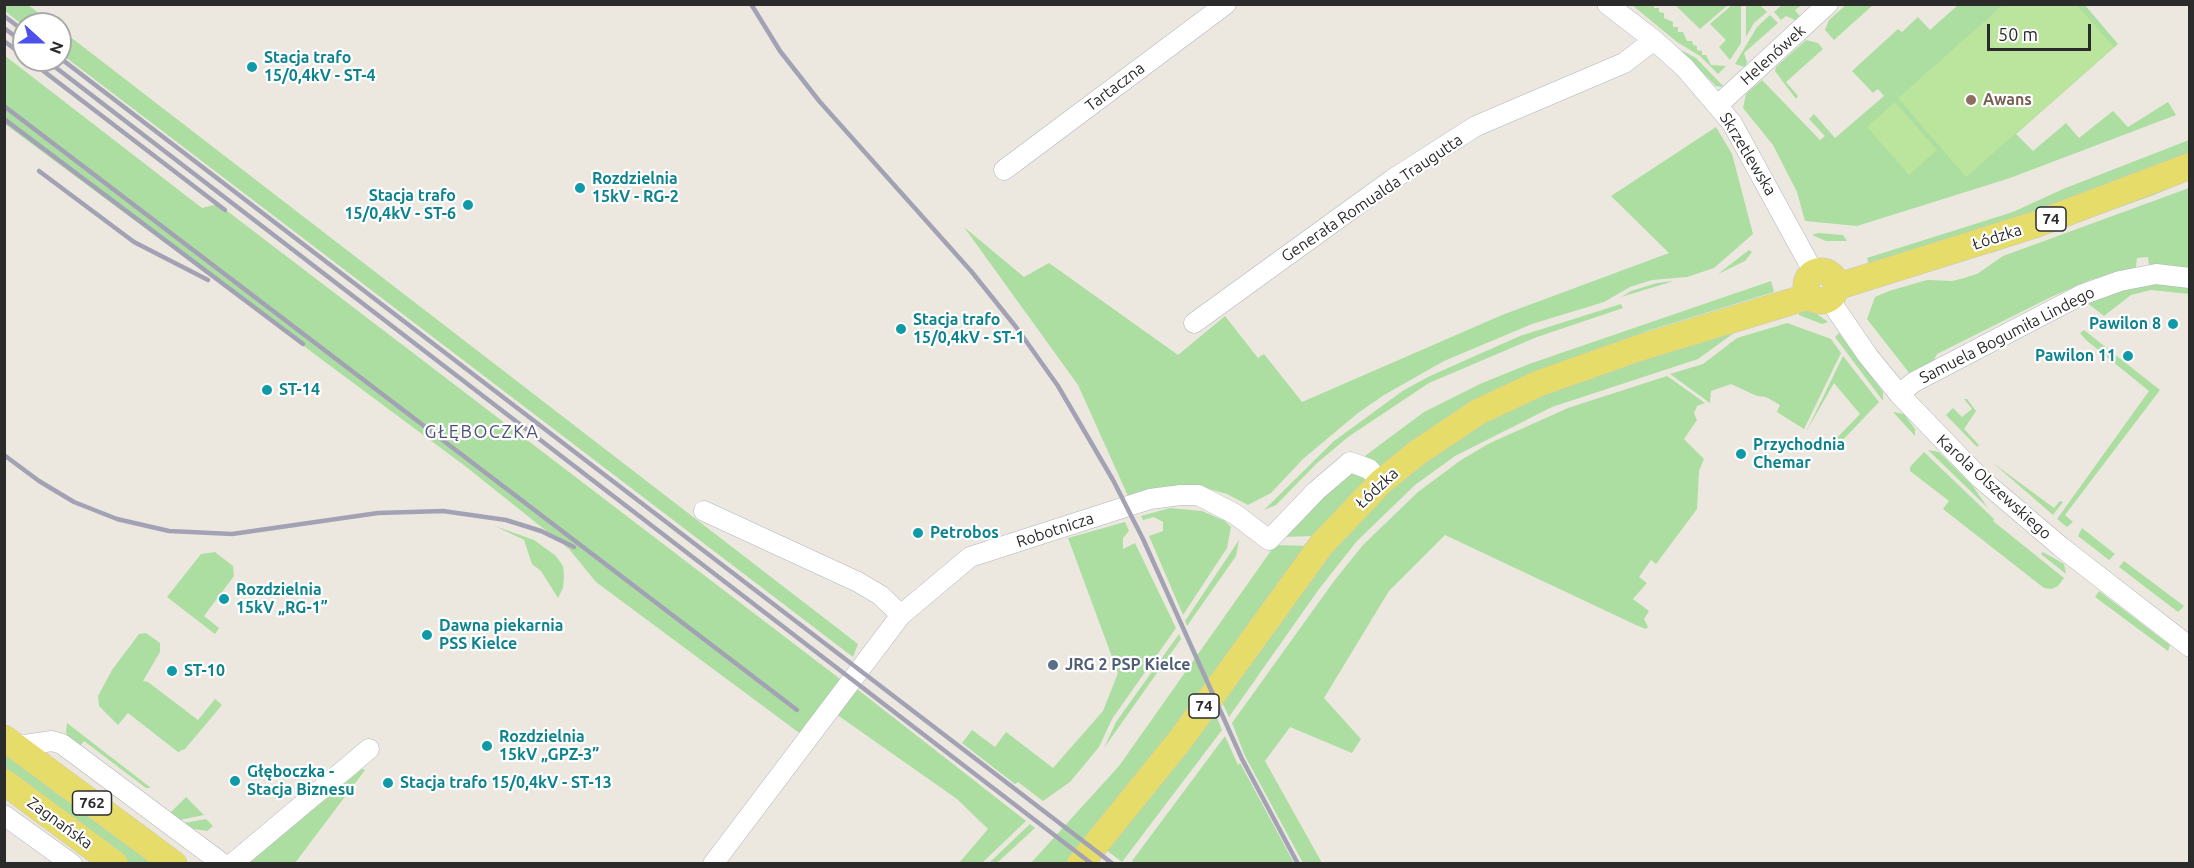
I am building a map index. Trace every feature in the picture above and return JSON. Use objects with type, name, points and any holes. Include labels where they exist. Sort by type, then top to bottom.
[{"type":"main road","name":"Łódzka","points":[[1080,864],[1181,739],[1322,544],[1381,482],[1446,432],[1504,398],[1629,351],[2044,221],[2190,166]]},
{"type":"main road","name":"762","points":[[8,741],[174,864]]},
{"type":"main road","name":"Zagnańska","points":[[4,782],[115,864]]},
{"type":"street","name":"Tartaczna","points":[[1004,170],[1226,4]]},
{"type":"street","name":"Skrzetlewska","points":[[1607,4],[1654,40],[1685,68],[1718,105],[1743,140],[1822,289]]},
{"type":"street","name":"Helenówek","points":[[1718,105],[1828,4]]},
{"type":"street","name":"Generała Romualda Traugutta","points":[[1194,323],[1393,179],[1476,126],[1624,63],[1654,40]]},
{"type":"street","name":"Samuela Bogumiła Lindego","points":[[1899,394],[1914,382],[2081,295],[2120,281],[2146,275],[2190,278]]},
{"type":"street","name":"Karola Olszewskiego","points":[[1822,289],[1868,356],[1934,433],[2018,513],[2190,647]]},
{"type":"street","name":"Robotnicza","points":[[713,864],[901,615],[970,557],[1150,499],[1198,495],[1235,514],[1269,540],[1316,491],[1350,462],[1369,469],[1381,482]]},
{"type":"street","points":[[704,511],[858,582],[880,594],[901,615]]},
{"type":"street","points":[[8,741],[24,745],[52,741],[62,744],[223,864]]},
{"type":"street","points":[[232,864],[369,749]]},
{"type":"street","name":"Zagnańska","points":[[12,820],[72,864]]},
{"type":"green space","points":[[1733,4],[1741,5],[1741,43],[1730,60],[1719,47],[1726,40],[1710,24]]},
{"type":"green space","name":"Awans","points":[[2084,4],[2118,44],[2016,134],[2033,151],[2066,123],[2079,138],[2113,111],[2128,127],[2168,102],[2176,115],[2010,178],[1857,226],[1805,221],[1797,192],[1773,145],[1743,108],[1746,94],[1762,80],[1820,140],[1825,136],[1809,119],[1814,114],[1835,138],[1884,96],[1878,89],[1873,93],[1852,71],[1898,29],[1902,32],[1918,17],[1930,30],[1958,5]]},
{"type":"green space","points":[[4,5],[28,5],[38,12],[12,12],[12,17],[5,11]]},
{"type":"green space","points":[[1632,5],[1654,5],[1654,8],[1659,8],[1659,12],[1664,13],[1664,18],[1673,22],[1673,27],[1678,27],[1678,32],[1683,32],[1687,41],[1692,41],[1693,45],[1697,46],[1697,50],[1702,51],[1702,55],[1706,55],[1711,65],[1726,66],[1718,74],[1700,56],[1677,42]]},
{"type":"green space","points":[[1675,5],[1728,5],[1700,29]]},
{"type":"green space","points":[[1746,5],[1760,5],[1767,12],[1754,23],[1746,37]]},
{"type":"green space","points":[[1782,5],[1802,5],[1795,10],[1801,18],[1797,21],[1786,16],[1781,20],[1774,12]]},
{"type":"green space","points":[[1846,5],[1873,5],[1834,40],[1825,30],[1829,20]]},
{"type":"green space","points":[[2003,5],[2077,5],[2114,47],[1966,177],[1898,98]]},
{"type":"green space","points":[[1770,15],[1778,23],[1744,53],[1747,62],[1745,67],[1735,64],[1757,27]]},
{"type":"green space","points":[[72,38],[858,644],[853,657],[72,62]]},
{"type":"green space","points":[[1806,40],[1818,43],[1823,49],[1786,82],[1798,96],[1796,99],[1775,71],[1776,67]]},
{"type":"green space","points":[[1679,49],[1696,58],[1724,87],[1716,86]]},
{"type":"green space","points":[[4,55],[12,61],[12,72],[26,72],[202,208],[218,204],[844,682],[802,732],[798,732],[596,582],[569,549],[465,466],[5,124]]},
{"type":"green space","points":[[1895,102],[1937,150],[1909,175],[1867,127]]},
{"type":"green space","points":[[1716,127],[1732,154],[1753,234],[1714,268],[1687,277],[1652,280],[1630,287],[1604,302],[1532,324],[1444,361],[1384,395],[1358,413],[1303,459],[1271,493],[1248,505],[1227,494],[1194,485],[1161,487],[1128,496],[1078,385],[964,227],[1024,277],[1049,263],[1178,355],[1225,316],[1258,358],[1264,354],[1302,402],[1502,315],[1669,253],[1611,196]]},
{"type":"green space","points":[[2189,140],[2189,156],[2105,191],[1870,268],[1867,258],[2013,212],[2063,189]]},
{"type":"green space","points":[[2189,175],[2189,180],[2154,195],[1991,253],[1990,251]]},
{"type":"green space","points":[[2189,188],[2189,271],[2149,266],[2148,257],[2137,258],[2136,267],[2090,280],[2051,297],[1937,354],[1934,360],[1910,374],[1867,319],[1875,297],[1889,291],[1927,280],[1952,281],[1977,274],[2003,256]]},
{"type":"green space","points":[[1818,233],[1843,235],[1847,241],[1826,241],[1812,235]]},
{"type":"green space","points":[[1749,250],[1752,252],[1745,261],[1718,274]]},
{"type":"green space","points":[[1674,281],[1621,297],[1631,291],[1657,283]]},
{"type":"green space","points":[[1771,281],[1774,292],[1647,331],[1533,377],[1315,536],[1281,537],[1338,476],[1424,412],[1480,384],[1529,364]]},
{"type":"green space","points":[[2153,283],[2189,286],[2189,294],[2151,290],[2131,295],[2104,316],[2087,303],[2126,286]]},
{"type":"green space","points":[[1621,304],[1623,308],[1537,337],[1429,383],[1348,437],[1316,464],[1276,505],[1264,510],[1334,441],[1404,390],[1520,336]]},
{"type":"green space","points":[[1797,308],[1814,312],[1828,322],[1822,324],[1799,315]]},
{"type":"green space","points":[[1781,318],[1734,333],[1698,359],[1552,407],[1455,456],[1415,485],[1357,541],[1319,589],[1229,717],[1220,698],[1347,528],[1448,440],[1545,390]]},
{"type":"green space","points":[[1787,323],[1831,339],[1841,353],[1804,429],[1777,412],[1780,405],[1766,397],[1757,396],[1731,384],[1711,391],[1710,403],[1670,374],[1703,364],[1737,338]]},
{"type":"green space","points":[[2084,330],[2160,390],[2065,515],[2073,522],[2067,527],[2057,519],[2149,391],[2086,340],[2080,333]]},
{"type":"green space","points":[[1839,333],[1883,392],[1883,401],[1835,337]]},
{"type":"green space","points":[[1843,356],[1879,402],[1839,444],[1831,449],[1827,448],[1860,414],[1834,383],[1806,432]]},
{"type":"green space","points":[[1667,376],[1705,403],[1697,406],[1694,413],[1697,420],[1684,439],[1704,459],[1699,471],[1697,509],[1656,564],[1651,560],[1639,577],[1647,583],[1633,599],[1649,611],[1644,619],[1648,627],[1646,629],[1636,625],[1445,535],[1389,591],[1324,698],[1361,739],[1352,753],[1290,727],[1265,761],[1322,863],[1303,863],[1245,756],[1232,723],[1334,581],[1363,545],[1418,492],[1461,460],[1490,443],[1568,408]]},
{"type":"green space","points":[[1964,399],[1967,399],[1976,411],[1964,429],[1979,445],[1977,447],[1946,415],[1953,408],[1962,417],[1972,409]]},
{"type":"green space","points":[[1893,412],[1904,414],[1915,429],[1915,436]]},
{"type":"green space","points":[[1928,450],[1939,452],[1972,485],[1988,508]]},
{"type":"green space","points":[[1924,452],[1994,519],[1993,521],[2064,578],[2058,586],[2052,589],[2044,588],[1943,509],[1949,501],[1910,471],[1910,467]]},
{"type":"green space","points":[[1993,463],[2054,508],[2060,501],[2063,502],[2053,515]]},
{"type":"green space","points":[[1170,508],[1202,511],[1225,521],[1231,527],[1227,548],[1183,615],[1149,536],[1163,531],[1163,522],[1154,517],[1143,520],[1141,516]]},
{"type":"green space","points":[[1125,522],[1129,531],[1123,538],[1123,549],[1135,543],[1176,628],[1112,719],[1099,747],[1070,782],[1043,801],[1018,782],[1015,784],[962,743],[972,730],[995,747],[1006,732],[1053,768],[1103,711],[1118,673],[1068,538]]},
{"type":"green space","points":[[495,526],[534,540],[556,556],[563,566],[564,576],[563,588],[558,598],[541,571],[532,564],[524,540]]},
{"type":"green space","points":[[2082,528],[2115,554],[2109,560],[2078,536]]},
{"type":"green space","points":[[1239,540],[1236,556],[1187,626],[1185,621]]},
{"type":"green space","points":[[1275,545],[1311,546],[1071,863],[1030,864],[1119,766]]},
{"type":"green space","points":[[215,552],[233,566],[234,576],[204,616],[219,628],[215,634],[167,597],[201,554]]},
{"type":"green space","points":[[2043,552],[2064,564],[2066,574],[2041,554]]},
{"type":"green space","points":[[2124,561],[2184,606],[2178,612],[2119,567]]},
{"type":"green space","points":[[2099,591],[2170,645],[2168,651],[2095,597]]},
{"type":"green space","points":[[146,633],[160,643],[160,652],[143,681],[148,682],[198,720],[215,699],[222,705],[185,749],[178,752],[128,713],[118,725],[99,706],[98,696],[112,670],[139,634]]},
{"type":"green space","points":[[1179,634],[1181,639],[1104,748],[1116,722]]},
{"type":"green space","points":[[857,689],[1026,821],[982,863],[959,863],[988,829],[957,799],[836,714]]},
{"type":"green space","points":[[1213,709],[1222,730],[1122,862],[1105,849]]},
{"type":"green space","points":[[67,723],[151,788],[146,788],[84,741],[80,746],[69,741],[66,732]]},
{"type":"green space","points":[[1225,736],[1238,765],[1240,763],[1294,863],[1135,863],[1132,861]]},
{"type":"green space","points":[[4,753],[161,863],[127,863],[5,772]]},
{"type":"green space","points":[[362,769],[365,770],[295,863],[249,863]]},
{"type":"green space","points":[[186,797],[204,815],[180,820],[170,813]]},
{"type":"green space","points":[[206,819],[213,826],[207,831],[194,829],[184,823]]},
{"type":"green space","points":[[1030,824],[1035,828],[997,863],[989,863]]},
{"type":"railway","points":[[751,4],[780,51],[820,102],[971,271],[1016,327],[1058,386],[1113,480],[1143,539],[1242,759],[1298,864]]},
{"type":"railway","points":[[4,16],[12,22]]},
{"type":"railway","points":[[4,28],[12,34]]},
{"type":"railway","points":[[4,41],[12,47]]},
{"type":"railway","points":[[72,67],[1113,864]]},
{"type":"railway","points":[[45,72],[225,210]]},
{"type":"railway","points":[[62,72],[1092,864]]},
{"type":"railway","points":[[4,106],[797,710]]},
{"type":"railway","points":[[4,119],[303,344]]},
{"type":"railway","points":[[39,171],[134,242],[208,280]]},
{"type":"railway","points":[[4,455],[39,481],[74,502],[117,519],[169,531],[232,534],[378,513],[443,511],[506,520],[541,531],[574,547]]},
{"type":"place","name":"Stacja trafo 15/0,4kV - ST-4","points":[[252,67]]},
{"type":"place","name":"Awans","points":[[1971,100]]},
{"type":"place","name":"Rozdzielnia 15kV - RG-2","points":[[580,188]]},
{"type":"place","name":"Stacja trafo 15/0,4kV - ST-6","points":[[468,205]]},
{"type":"place","name":"Pawilon 8","points":[[2173,324]]},
{"type":"place","name":"Stacja trafo 15/0,4kV - ST-1","points":[[901,329]]},
{"type":"place","name":"Pawilon 11","points":[[2128,356]]},
{"type":"place","name":"ST-14","points":[[267,390]]},
{"type":"place","name":"Przychodnia Chemar","points":[[1741,454]]},
{"type":"place","name":"Petrobos","points":[[918,533]]},
{"type":"place","name":"Rozdzielnia 15kV „RG-1”","points":[[224,599]]},
{"type":"place","name":"Dawna piekarnia PSS Kielce","points":[[427,635]]},
{"type":"place","name":"JRG 2 PSP Kielce","points":[[1053,665]]},
{"type":"place","name":"ST-10","points":[[172,671]]},
{"type":"place","name":"Rozdzielnia 15kV „GPZ-3”","points":[[487,746]]},
{"type":"place","name":"Głęboczka - Stacja Biznesu","points":[[235,781]]},
{"type":"place","name":"Stacja trafo 15/0,4kV - ST-13","points":[[388,783]]},
{"type":"district","name":"GŁĘBOCZKA","points":[[482,432]]}]
